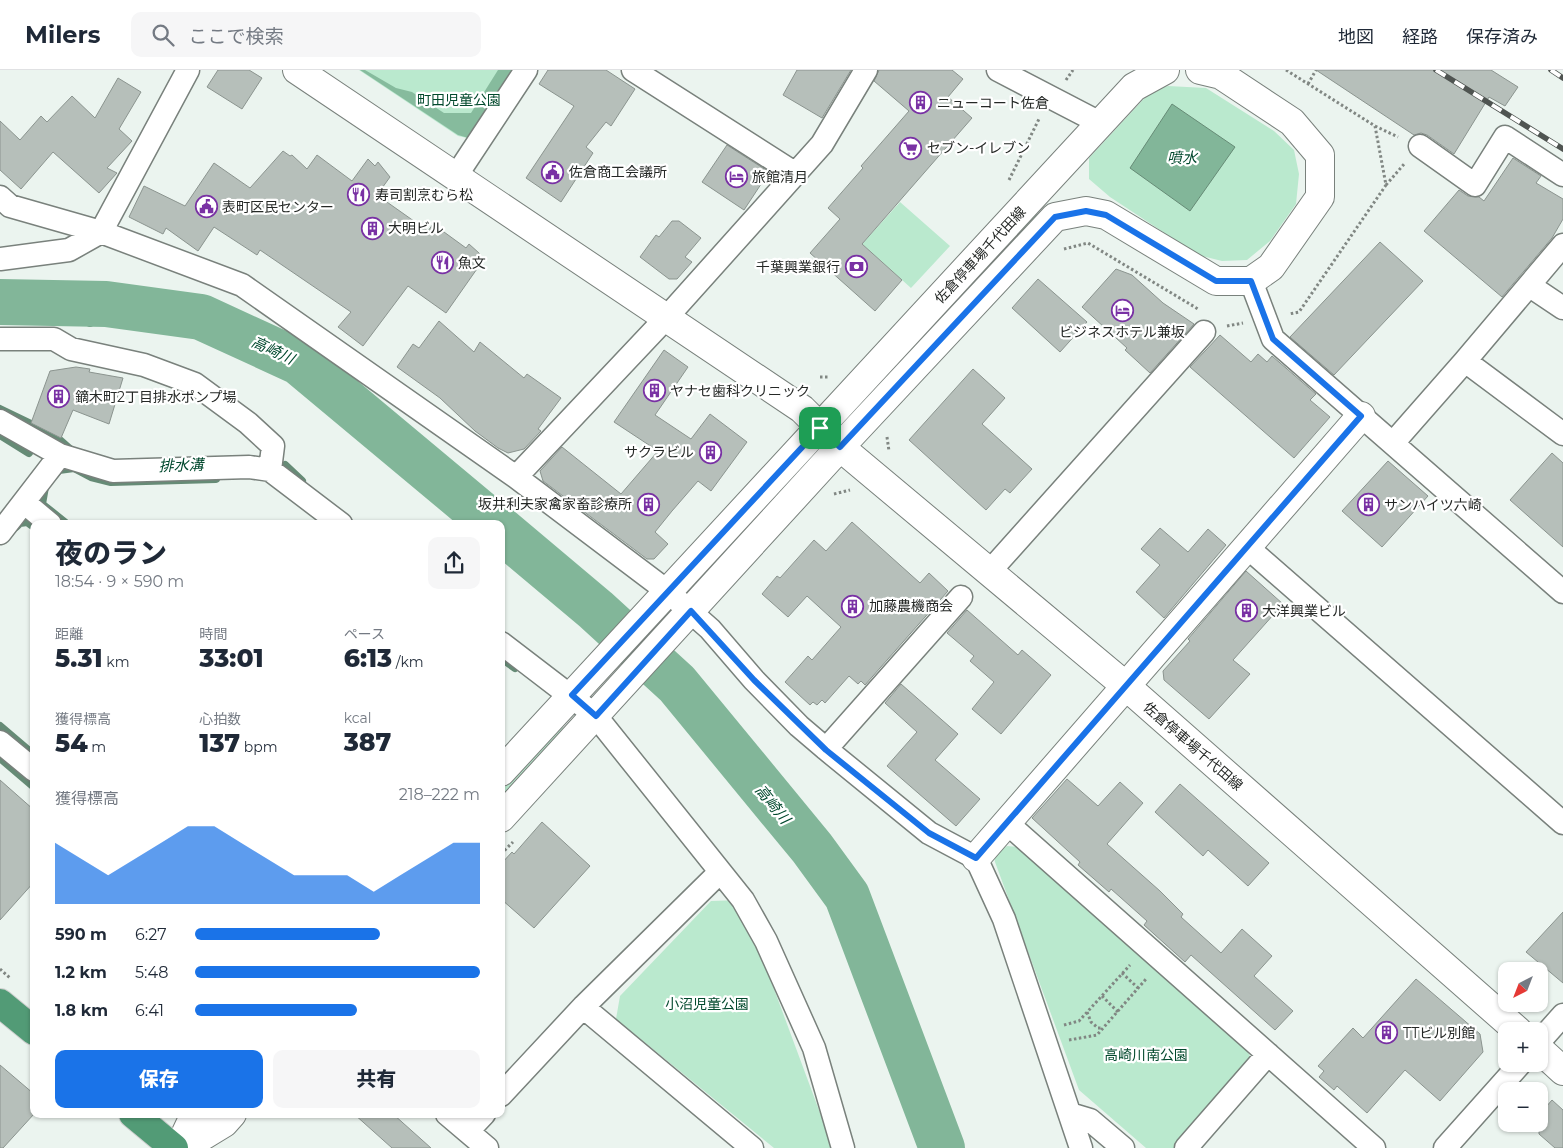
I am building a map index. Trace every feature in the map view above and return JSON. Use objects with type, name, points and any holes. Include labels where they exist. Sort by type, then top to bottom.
[{"type":"highway","points":[[0,1003],[30,1029]]},
{"type":"highway","points":[[138,1118],[174,1148]]},
{"type":"street","points":[[0,259],[69,250],[101,232],[188,70]]},
{"type":"street","points":[[296,70],[802,409],[820,428],[505,768]]},
{"type":"street","points":[[456,176],[526,70]]},
{"type":"street","points":[[633,70],[796,174]]},
{"type":"street","points":[[516,477],[667,318],[822,144],[866,70]]},
{"type":"street","points":[[998,70],[1102,124]]},
{"type":"street","name":"佐倉停車場千代田線","points":[[1165,70],[1134,87],[1102,124],[820,428],[840,447],[1127,688],[1508,1022]]},
{"type":"street","points":[[1200,70],[1221,75],[1292,122],[1320,155],[1320,197],[1270,267],[1251,281],[1273,339],[1563,592]]},
{"type":"street","points":[[1420,146],[1475,185],[1505,137],[1563,175]]},
{"type":"street","points":[[0,197],[10,206],[101,232],[242,285],[516,477],[667,591],[691,611],[760,686],[826,750],[929,833],[976,858],[1004,919],[1081,1148]]},
{"type":"street","name":"佐倉停車場千代田線","points":[[840,447],[1055,217],[1086,211],[1106,215],[1216,281],[1251,281]]},
{"type":"street","points":[[1393,443],[1530,286],[1563,245]]},
{"type":"street","points":[[1530,286],[1563,308]]},
{"type":"street","points":[[990,571],[1209,322]]},
{"type":"street","points":[[0,339],[54,339],[71,349],[144,365],[195,384],[248,423],[272,446],[270,470]]},
{"type":"street","points":[[1465,361],[1563,434]]},
{"type":"street","points":[[976,858],[1127,688],[1361,416]]},
{"type":"street","points":[[0,421],[60,455],[113,471],[249,467],[270,470],[336,520]]},
{"type":"street","points":[[505,814],[840,447]]},
{"type":"street","points":[[0,533],[25,503],[60,455]]},
{"type":"street","points":[[25,503],[45,520]]},
{"type":"street","points":[[1248,547],[1563,823]]},
{"type":"street","points":[[826,750],[961,597]]},
{"type":"street","points":[[505,646],[572,695],[596,716],[743,900],[766,941],[814,1048],[843,1148]]},
{"type":"street","points":[[0,742],[30,767]]},
{"type":"street","points":[[1007,823],[1374,1148]]},
{"type":"street","points":[[505,1091],[583,1007],[720,872]]},
{"type":"street","points":[[583,1007],[752,1148]]},
{"type":"street","points":[[1548,1032],[1563,1015]]},
{"type":"street","points":[[1186,1148],[1268,1054]]},
{"type":"street","points":[[1548,1057],[1563,1070]]},
{"type":"street","points":[[1445,1148],[1513,1072]]},
{"type":"street","points":[[1070,1114],[1090,1120],[1123,1148]]},
{"type":"street","points":[[179,1148],[193,1118]]},
{"type":"street","points":[[183,1148],[224,1123],[228,1118]]},
{"type":"street","points":[[451,1118],[488,1148]]},
{"type":"street","points":[[468,1131],[480,1118]]},
{"type":"path","points":[[1064,83],[1073,70]]},
{"type":"path","points":[[1308,84],[1316,70]]},
{"type":"path","points":[[1059,250],[1088,242],[1209,322],[1228,326],[1247,322]]},
{"type":"path","points":[[888,451],[886,438],[892,431]]},
{"type":"path","points":[[1056,1028],[1079,1021],[1134,961]]},
{"type":"path","points":[[1122,973],[1138,988]]},
{"type":"path","points":[[1061,1042],[1097,1035],[1150,975]]},
{"type":"path","points":[[1102,996],[1118,1012]]},
{"type":"path","points":[[1088,1012],[1091,1022],[1098,1028],[1104,1028]]},
{"type":"green space","name":"町田児童公園","points":[[359,70],[517,70],[472,139],[458,136]]},
{"type":"green space","points":[[1168,86],[1206,88],[1274,131],[1294,150],[1299,174],[1296,204],[1270,241],[1247,260],[1222,261],[1198,255],[1110,197],[1089,179],[1089,158],[1151,91]]},
{"type":"green space","points":[[900,202],[950,246],[911,288],[862,244]]},
{"type":"green space","points":[[1036,212],[1039,216],[870,396]]},
{"type":"green space","points":[[563,727],[564,730],[505,794],[505,787]]},
{"type":"green space","name":"高崎川南公園","points":[[1007,846],[1018,847],[1246,1049],[1252,1060],[1175,1148],[1146,1148],[1079,1090],[995,862],[994,856]]},
{"type":"green space","name":"小沼児童公園","points":[[741,900],[833,1148],[774,1148],[616,1019],[620,996],[711,901]]},
{"type":"shaded area","points":[[360,70],[365,70],[396,88],[412,92],[444,113],[471,113],[498,70],[517,70],[472,139],[458,135]]},
{"type":"water","name":"噴水","points":[[1172,104],[1235,147],[1190,211],[1130,168]]},
{"type":"building","points":[[218,70],[249,70],[262,78],[242,109],[207,87]]},
{"type":"building","points":[[548,70],[606,70],[635,89],[611,126],[606,122],[586,147],[593,153],[561,202],[526,178],[574,106],[539,84]]},
{"type":"building","points":[[797,70],[851,70],[822,118],[783,95]]},
{"type":"building","points":[[879,70],[952,70],[963,79],[948,97],[972,118],[862,244],[902,280],[875,311],[810,253],[840,219],[828,208],[863,168],[861,166],[909,111],[874,81]]},
{"type":"building","points":[[1316,70],[1491,70],[1518,87],[1505,106],[1489,97],[1454,154],[1427,135],[1421,133],[1414,135]]},
{"type":"building","points":[[118,78],[141,92],[119,129],[132,141],[107,168],[117,173],[99,193],[53,152],[21,189],[0,170],[0,121],[20,140],[41,116],[47,122],[72,96],[95,118]]},
{"type":"building","name":"旅館清月","points":[[727,145],[769,172],[744,210],[702,182]]},
{"type":"building","points":[[283,151],[290,156],[292,155],[307,169],[317,155],[352,181],[368,159],[375,166],[378,162],[390,177],[377,195],[428,231],[433,224],[466,248],[469,244],[479,253],[481,260],[479,266],[446,313],[408,286],[363,346],[338,327],[351,312],[260,250],[257,255],[214,227],[198,251],[166,228],[163,234],[129,217],[144,186],[185,206],[214,163],[250,188]]},
{"type":"building","points":[[1513,158],[1541,176],[1536,183],[1563,199],[1563,219],[1552,238],[1502,297],[1424,231],[1459,190],[1468,196],[1479,197],[1484,201]]},
{"type":"building","points":[[672,221],[679,221],[701,238],[685,257],[692,262],[677,279],[669,279],[640,257],[656,235],[659,237]]},
{"type":"building","points":[[1380,242],[1423,281],[1334,375],[1290,337]]},
{"type":"building","points":[[1116,269],[1132,275],[1163,303],[1194,324],[1150,373],[1125,350],[1127,348],[1082,307]]},
{"type":"building","points":[[1038,279],[1087,322],[1060,352],[1012,308]]},
{"type":"building","points":[[439,321],[474,352],[480,342],[524,378],[527,374],[561,398],[538,429],[541,431],[524,449],[508,453],[498,448],[475,431],[440,398],[397,367],[413,344],[419,348]]},
{"type":"building","points":[[1220,335],[1251,362],[1258,354],[1267,362],[1272,356],[1316,394],[1310,400],[1330,417],[1294,458],[1190,367]]},
{"type":"building","points":[[664,350],[688,367],[655,415],[691,439],[710,414],[747,442],[711,491],[698,481],[672,511],[655,532],[668,544],[654,559],[647,559],[543,481],[540,471],[562,447],[621,494],[658,451],[614,422]]},
{"type":"building","points":[[76,367],[90,369],[89,372],[123,378],[109,424],[73,410],[61,438],[31,423],[50,371]]},
{"type":"building","points":[[973,369],[1005,398],[982,424],[1032,469],[1010,493],[1005,489],[986,510],[909,440]]},
{"type":"building","points":[[1552,453],[1563,463],[1563,547],[1510,500]]},
{"type":"building","name":"サンハイツ六崎","points":[[1388,461],[1428,496],[1382,547],[1342,511]]},
{"type":"building","points":[[852,522],[920,583],[929,573],[948,591],[865,685],[861,681],[858,684],[849,676],[825,703],[822,700],[817,705],[813,702],[810,705],[785,682],[808,656],[812,660],[841,627],[807,596],[788,617],[762,594],[777,576],[780,578],[814,540],[826,551]]},
{"type":"building","points":[[1160,528],[1188,552],[1208,529],[1226,545],[1164,618],[1136,592],[1160,565],[1141,549]]},
{"type":"building","points":[[1246,571],[1283,604],[1233,660],[1250,674],[1209,719],[1164,680],[1163,671],[1190,641],[1188,639]]},
{"type":"building","points":[[967,610],[1018,655],[1022,650],[1051,675],[1001,734],[972,709],[994,682],[970,661],[974,656],[947,633]]},
{"type":"building","points":[[901,684],[958,734],[935,760],[980,799],[956,826],[887,766],[917,732],[885,703]]},
{"type":"building","points":[[1067,779],[1098,806],[1120,782],[1143,803],[1107,844],[1160,891],[1183,914],[1181,917],[1221,953],[1242,929],[1272,956],[1254,976],[1293,1011],[1275,1030],[1191,955],[1185,962],[1144,925],[1147,921],[1111,889],[1109,892],[1078,865],[1080,862],[1032,818]]},
{"type":"building","points":[[0,780],[30,806],[30,886],[0,920]]},
{"type":"building","points":[[1180,784],[1269,863],[1248,886],[1208,850],[1203,856],[1155,812]]},
{"type":"building","points":[[542,822],[590,866],[534,928],[505,903],[505,860],[512,852],[514,854]]},
{"type":"building","points":[[1563,912],[1563,983],[1548,970],[1548,962],[1538,962],[1526,952]]},
{"type":"building","points":[[1416,979],[1480,1034],[1483,1052],[1440,1101],[1405,1070],[1367,1113],[1337,1086],[1334,1090],[1319,1077],[1324,1071],[1318,1066],[1353,1028],[1363,1038]]},
{"type":"building","points":[[0,1065],[30,1091],[30,1118],[3,1148],[0,1148]]},
{"type":"building","points":[[1552,1100],[1563,1110],[1563,1148],[1555,1148],[1539,1134],[1539,1132],[1548,1132],[1548,1105]]},
{"type":"building","points":[[358,1118],[397,1118],[431,1148],[392,1148]]},
{"type":"waterway","name":"高崎川","points":[[0,302],[106,304],[201,317],[299,362],[488,520]]},
{"type":"waterway","points":[[90,323],[94,304]]},
{"type":"waterway","name":"排水溝","points":[[0,409],[54,435],[71,450]]},
{"type":"waterway","name":"排水溝","points":[[0,435],[29,453]]},
{"type":"waterway","name":"排水溝","points":[[285,465],[302,481]]},
{"type":"waterway","name":"排水溝","points":[[55,475],[59,470],[74,468],[91,477],[111,482],[216,479]]},
{"type":"waterway","name":"排水溝","points":[[45,487],[42,504],[62,520]]},
{"type":"waterway","name":"排水溝","points":[[16,527],[20,523],[27,522],[30,524]]},
{"type":"waterway","name":"高崎川","points":[[505,533],[596,610],[677,684],[812,848],[847,896],[942,1148]]},
{"type":"waterway","name":"排水溝","points":[[505,661],[515,668]]},
{"type":"waterway","name":"排水溝","points":[[0,726],[30,752]]},
{"type":"waterway","name":"排水溝","points":[[0,758],[30,784]]},
{"type":"railway","points":[[1436,70],[1563,149]]},
{"type":"railway","points":[[1551,70],[1563,78]]},
{"type":"place","name":"ニューコート佐倉","points":[[921,103]]},
{"type":"place","name":"セブン-イレブン","points":[[911,148]]},
{"type":"place","name":"佐倉商工会議所","points":[[553,172]]},
{"type":"place","name":"旅館清月","points":[[736,177]]},
{"type":"place","name":"寿司割烹むら松","points":[[359,195]]},
{"type":"place","name":"表町区民センター","points":[[206,207]]},
{"type":"place","name":"大明ビル","points":[[372,228]]},
{"type":"place","name":"魚文","points":[[442,263]]},
{"type":"place","name":"千葉興業銀行","points":[[856,267]]},
{"type":"place","name":"ビジネスホテル兼坂","points":[[1122,310]]},
{"type":"place","name":"ヤナセ歯科クリニック","points":[[654,391]]},
{"type":"place","name":"鏑木町2丁目排水ポンプ場","points":[[59,397]]},
{"type":"place","name":"サクラビル","points":[[710,452]]},
{"type":"place","name":"坂井利夫家禽家畜診療所","points":[[648,504]]},
{"type":"place","name":"サンハイツ六崎","points":[[1368,505]]},
{"type":"place","name":"加藤農機商会","points":[[853,606]]},
{"type":"place","name":"大洋興業ビル","points":[[1246,611]]},
{"type":"place","name":"TTビル別館","points":[[1387,1033]]},
{"type":"route","points":[[1086,211],[1106,215],[1216,281],[1251,281],[1273,339],[1361,416],[1127,688],[976,858],[929,833],[826,750],[799,726],[754,680],[710,629],[691,611],[596,716],[572,695],[820,428],[840,447],[1055,217],[1086,211]]}]
